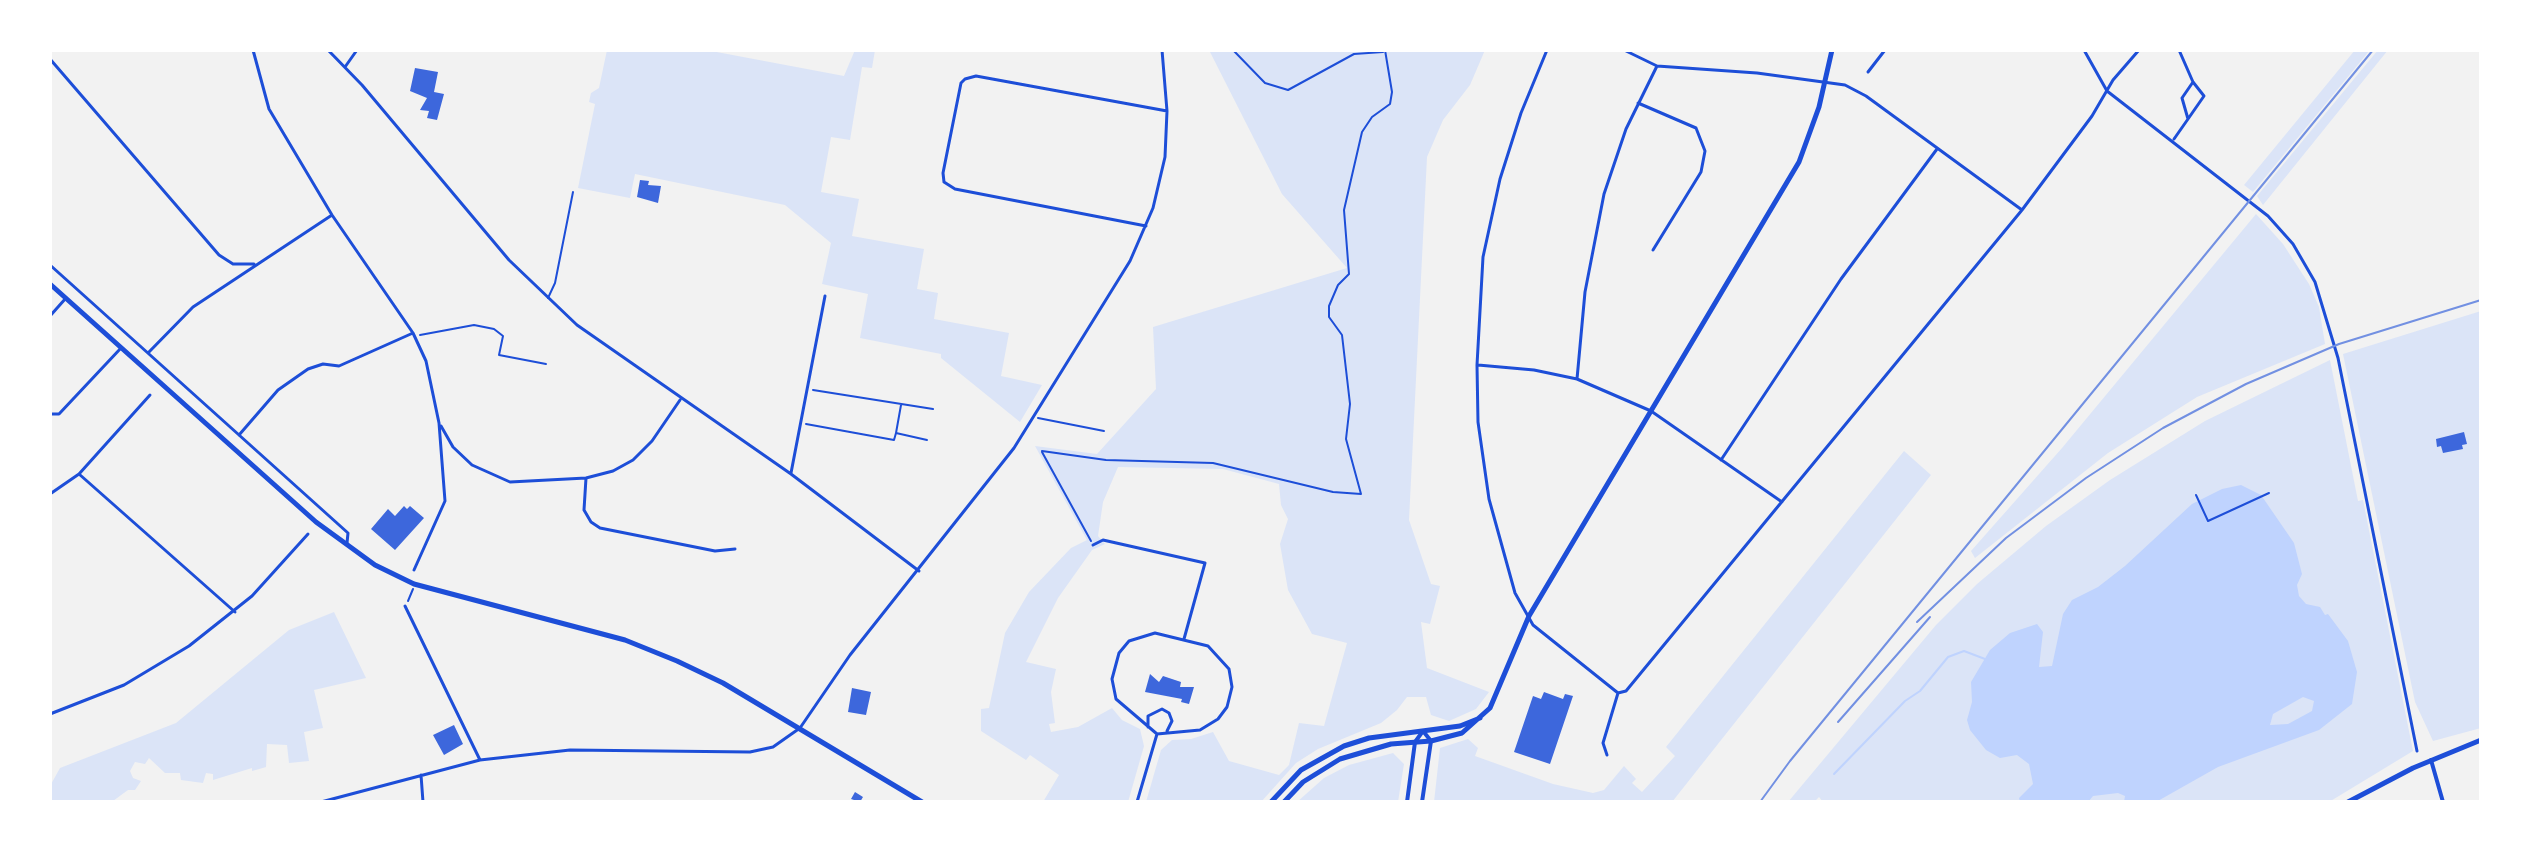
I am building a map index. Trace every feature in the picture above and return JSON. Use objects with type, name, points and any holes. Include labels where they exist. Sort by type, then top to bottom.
[{"type":"main road","points":[[1284,802],[1303,782],[1340,759],[1391,744],[1431,741],[1462,733],[1481,717],[1496,698],[1529,616],[1799,162],[1826,81],[1832,50]]},
{"type":"main road","points":[[50,284],[346,547],[414,584],[625,640],[677,661],[723,683],[922,802]]},
{"type":"main road","points":[[1271,802],[1301,770],[1344,746],[1369,738],[1460,726],[1481,717]]},
{"type":"main road","points":[[2348,802],[2431,760],[2481,740]]},
{"type":"street","points":[[253,50],[269,109],[332,215],[414,335],[426,361],[439,423],[445,501],[414,570]]},
{"type":"street","points":[[328,50],[509,260],[548,299],[606,348],[791,474],[919,571]]},
{"type":"street","points":[[345,67],[357,50]]},
{"type":"street","points":[[321,802],[480,760],[570,750],[750,752],[773,747],[800,728],[850,655],[982,491],[1033,417],[1130,261],[1159,189],[1167,111],[1162,50]]},
{"type":"street","points":[[1547,50],[1521,113],[1500,179],[1483,257],[1477,365],[1478,422],[1489,499],[1515,593],[1533,625],[1618,693]]},
{"type":"street","points":[[1624,50],[1657,66],[1845,85],[1866,96],[2022,210]]},
{"type":"street","points":[[1868,72],[1885,50]]},
{"type":"street","points":[[2084,50],[2107,91],[2173,139],[2268,216],[2293,244],[2325,307],[2417,751]]},
{"type":"street","points":[[1618,693],[1626,691],[2022,210],[2139,50]]},
{"type":"street","points":[[2173,139],[2204,96],[2193,82],[2179,50]]},
{"type":"street","points":[[50,59],[219,255],[233,264],[254,264]]},
{"type":"street","points":[[1577,379],[1585,292],[1604,194],[1615,155],[1657,66]]},
{"type":"street","points":[[1146,226],[955,189],[944,182],[943,173],[961,83],[965,79],[976,76],[1167,111]]},
{"type":"street","points":[[2188,119],[2182,98],[2193,82]]},
{"type":"street","points":[[1638,103],[1696,128],[1705,151],[1701,172],[1653,250]]},
{"type":"street","points":[[1721,460],[1841,279],[1937,149]]},
{"type":"street","points":[[148,353],[182,317],[254,264],[332,215]]},
{"type":"street","points":[[50,265],[348,533],[346,547]]},
{"type":"street","points":[[791,474],[825,296]]},
{"type":"street","points":[[50,316],[66,298]]},
{"type":"street","points":[[239,435],[278,390],[308,369],[323,364],[339,366],[414,335]]},
{"type":"street","points":[[50,414],[59,414],[122,347]]},
{"type":"street","points":[[1477,365],[1534,370],[1577,379],[1651,411],[1782,502]]},
{"type":"street","points":[[50,494],[79,474],[150,395]]},
{"type":"street","points":[[439,423],[453,447],[472,465],[488,474],[523,483],[586,478],[613,471],[633,460],[652,441],[681,399]]},
{"type":"street","points":[[79,474],[235,612]]},
{"type":"street","points":[[586,478],[584,510],[591,522],[600,528],[715,551],[735,549]]},
{"type":"street","points":[[50,714],[87,702],[147,673],[235,612],[308,534]]},
{"type":"street","points":[[1093,545],[1103,540],[1205,563],[1184,639]]},
{"type":"street","points":[[405,606],[480,760]]},
{"type":"street","points":[[1155,633],[1208,646],[1229,669],[1232,693],[1223,713],[1210,724],[1191,733],[1167,731],[1157,734],[1116,699],[1112,679],[1119,653],[1129,641],[1155,633]]},
{"type":"street","points":[[1607,755],[1603,743],[1618,693]]},
{"type":"street","points":[[1148,727],[1148,716],[1162,709],[1171,717],[1167,731]]},
{"type":"street","points":[[1407,802],[1415,742],[1423,731],[1431,741],[1422,802]]},
{"type":"street","points":[[1137,802],[1157,734]]},
{"type":"street","points":[[2431,760],[2443,802]]},
{"type":"street","points":[[421,775],[423,802]]},
{"type":"lane","points":[[548,299],[555,283],[573,192]]},
{"type":"path","points":[[1093,545],[1042,451],[1106,460],[1213,463],[1333,492],[1361,494],[1346,439],[1350,404],[1342,335],[1329,317],[1329,306],[1338,285],[1349,274],[1344,210],[1362,132],[1372,117],[1390,104],[1392,92],[1385,51],[1354,54],[1288,90],[1265,83],[1233,50]]},
{"type":"path","points":[[414,335],[474,325],[494,329],[503,336],[499,355],[546,364]]},
{"type":"path","points":[[807,389],[933,409]]},
{"type":"path","points":[[801,423],[894,440],[901,403]]},
{"type":"path","points":[[1033,417],[1104,431]]},
{"type":"path","points":[[896,433],[927,440]]},
{"type":"path","points":[[2196,495],[2208,521],[2269,493]]},
{"type":"shaded area","points":[[607,50],[706,50],[844,76],[855,50],[875,50],[872,68],[862,67],[850,140],[831,137],[821,192],[859,199],[852,236],[924,249],[917,289],[938,293],[934,319],[1009,333],[1001,376],[1042,385],[1020,422],[941,358],[941,354],[860,338],[868,294],[822,284],[831,243],[785,205],[635,174],[630,198],[578,188],[595,104],[589,102],[591,93],[599,88]]},
{"type":"shaded area","points":[[1209,50],[1485,50],[1470,85],[1443,120],[1427,157],[1409,520],[1431,584],[1440,586],[1430,624],[1421,622],[1427,668],[1489,692],[1476,709],[1449,721],[1431,715],[1426,697],[1407,697],[1381,723],[1318,749],[1296,763],[1261,802],[1146,802],[1161,750],[1172,740],[1191,739],[1213,732],[1229,761],[1279,775],[1289,765],[1299,723],[1324,726],[1347,643],[1312,634],[1288,590],[1280,544],[1288,519],[1281,505],[1279,484],[1223,469],[1118,467],[1103,502],[1098,536],[1105,544],[1092,550],[1058,598],[1026,662],[1056,669],[1051,692],[1055,723],[1049,724],[1051,732],[1078,727],[1112,708],[1122,720],[1140,729],[1144,746],[1128,802],[1043,802],[1059,775],[1030,755],[1026,760],[981,731],[981,709],[989,708],[1005,633],[1029,592],[1071,548],[1087,540],[1035,446],[1097,454],[1156,389],[1153,327],[1347,268],[1282,194]]},
{"type":"shaded area","points":[[2355,50],[2370,50],[2253,192],[2244,185]]},
{"type":"shaded area","points":[[2378,50],[2388,50],[2263,205],[2257,196]]},
{"type":"shaded area","points":[[2256,214],[2283,244],[2309,284],[2319,307],[2325,344],[2197,397],[2108,453],[1975,558],[1971,551],[2062,448]]},
{"type":"shaded area","points":[[2481,311],[2481,728],[2433,741],[2415,702],[2343,354]]},
{"type":"shaded area","points":[[2330,360],[2358,501],[2363,500],[2413,751],[2329,802],[1823,802],[1819,797],[1814,802],[1788,802],[1936,625],[1977,584],[2046,526],[2110,480],[2205,421]]},
{"type":"shaded area","points":[[1904,451],[1931,475],[1672,802],[1434,802],[1440,748],[1468,739],[1478,748],[1475,756],[1553,784],[1593,793],[1604,790],[1624,766],[1636,779],[1632,783],[1642,792],[1675,756],[1666,747]]},
{"type":"shaded area","points":[[334,612],[366,678],[314,690],[323,728],[304,732],[309,761],[289,763],[287,745],[267,744],[266,767],[213,780],[213,774],[206,773],[203,783],[181,780],[180,773],[165,773],[149,758],[145,764],[135,762],[130,771],[133,778],[141,781],[135,790],[128,790],[113,801],[50,802],[50,786],[60,768],[176,723],[289,630]]},
{"type":"shaded area","points":[[1393,753],[1404,764],[1398,802],[1297,802],[1324,778],[1349,765]]},
{"type":"water","points":[[2241,485],[2261,495],[2294,543],[2302,574],[2297,585],[2299,596],[2306,604],[2320,607],[2325,615],[2328,614],[2348,641],[2357,672],[2352,704],[2319,730],[2218,767],[2156,802],[2124,802],[2125,796],[2118,793],[2093,796],[2088,802],[2020,802],[2019,798],[2033,784],[2029,764],[2017,755],[2000,758],[1986,750],[1970,730],[1967,720],[1972,702],[1971,682],[1990,650],[2010,633],[2037,624],[2043,632],[2039,667],[2052,666],[2063,614],[2072,600],[2098,587],[2125,566],[2192,504],[2222,489]],"holes":[[[2303,697],[2314,701],[2312,711],[2288,724],[2270,725],[2273,714]]]},
{"type":"building","points":[[415,68],[438,72],[434,92],[444,94],[437,120],[427,118],[429,111],[420,110],[427,98],[410,91]]},
{"type":"building","points":[[640,180],[649,181],[648,185],[661,186],[658,203],[637,197]]},
{"type":"building","points":[[2464,432],[2467,444],[2462,445],[2463,449],[2443,453],[2441,446],[2437,447],[2436,439]]},
{"type":"building","points":[[404,506],[407,509],[410,506],[424,518],[395,550],[371,529],[388,509],[395,516]]},
{"type":"building","points":[[1150,674],[1159,682],[1163,676],[1181,682],[1180,687],[1194,687],[1189,704],[1181,702],[1182,699],[1145,692]]},
{"type":"building","points":[[852,688],[871,692],[866,715],[848,712]]},
{"type":"building","points":[[1544,692],[1563,699],[1565,694],[1573,696],[1550,764],[1514,752],[1533,696],[1541,699]]},
{"type":"building","points":[[454,725],[463,744],[444,755],[433,735]]},
{"type":"building","points":[[855,792],[863,797],[860,802],[851,799]]},
{"type":"waterway","points":[[1834,774],[1905,701],[1920,691],[1948,657],[1964,651],[1985,659]]},
{"type":"railway","points":[[1760,802],[1790,761],[2373,50]]},
{"type":"railway","points":[[1917,622],[2006,538],[2086,478],[2163,428],[2246,384],[2339,344],[2481,300]]},
{"type":"railway","points":[[1838,722],[1930,617]]}]
